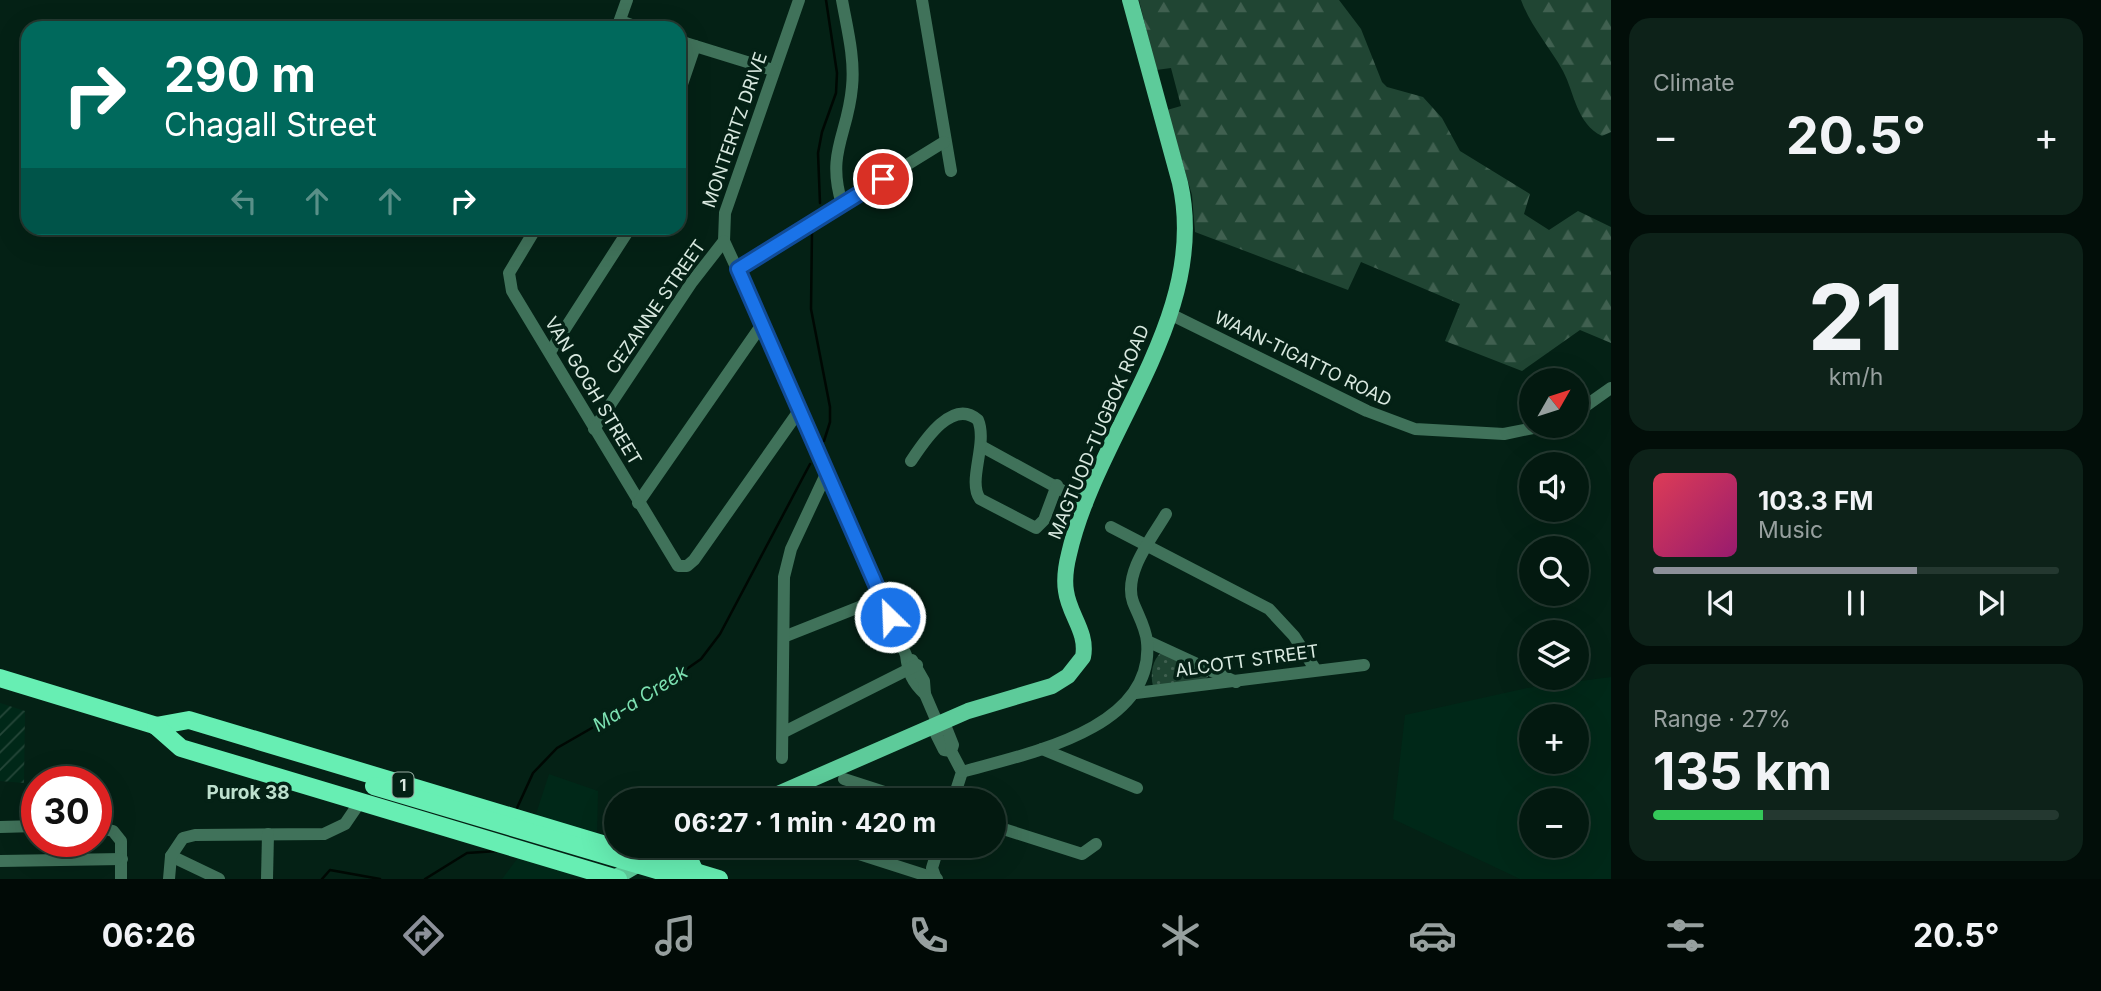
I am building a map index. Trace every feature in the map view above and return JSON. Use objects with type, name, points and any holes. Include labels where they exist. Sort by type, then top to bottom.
[{"type":"highway","name":"1","points":[[0,678],[163,728],[186,729],[368,794],[650,879]]},
{"type":"highway","name":"1","points":[[163,728],[189,720],[604,845]]},
{"type":"highway","points":[[388,810],[396,783]]},
{"type":"highway","name":"1","points":[[368,794],[388,810],[615,879]]},
{"type":"highway","name":"1","points":[[368,794],[697,876]]},
{"type":"highway","points":[[440,826],[448,798]]},
{"type":"highway","points":[[490,841],[498,813]]},
{"type":"highway","points":[[534,854],[542,826]]},
{"type":"highway","points":[[576,867],[585,839]]},
{"type":"highway","name":"1","points":[[649,858],[697,876]]},
{"type":"highway","points":[[689,858],[697,876]]},
{"type":"main road","name":"MAGTUOD-TUGBOK ROAD","points":[[792,788],[980,707],[1040,691],[1068,676],[1080,663],[1084,642],[1066,592],[1066,571],[1071,546],[1088,500],[1170,314],[1185,244],[1185,205],[1130,0]]},
{"type":"main road","points":[[615,879],[649,858]]},
{"type":"street","points":[[620,21],[627,0]]},
{"type":"street","name":"MONTERITZ DRIVE","points":[[724,241],[725,213],[799,0]]},
{"type":"street","points":[[842,0],[853,76],[849,108],[836,153],[836,180],[842,204]]},
{"type":"street","points":[[922,0],[951,171]]},
{"type":"street","points":[[686,43],[774,70]]},
{"type":"street","points":[[686,72],[695,46]]},
{"type":"street","points":[[738,269],[944,142]]},
{"type":"street","name":"VAN GOGH STREET","points":[[532,235],[512,266],[509,280],[594,429],[675,562],[683,567],[694,560],[801,408]]},
{"type":"street","points":[[550,352],[625,235]]},
{"type":"street","points":[[724,241],[801,408],[912,667],[915,685],[925,694],[939,726],[936,734],[944,750],[951,751],[962,772],[957,788]]},
{"type":"street","name":"CEZANNE STREET","points":[[594,429],[692,282],[724,241]]},
{"type":"street","name":"WAAN-TIGATTO ROAD","points":[[1170,314],[1367,411],[1415,429],[1504,434],[1519,431]]},
{"type":"street","points":[[638,503],[763,323]]},
{"type":"street","points":[[1589,404],[1611,388]]},
{"type":"street","points":[[911,461],[936,428],[961,414],[978,420],[981,446],[976,495],[1013,517],[1033,527],[1039,527],[1059,486]]},
{"type":"street","points":[[981,446],[1059,486],[1068,495],[1088,500]]},
{"type":"street","points":[[782,758],[786,636],[783,593],[787,563],[827,472]]},
{"type":"street","points":[[962,772],[1042,749],[1099,724],[1136,693],[1147,667],[1147,640],[1130,588],[1133,575],[1166,514]]},
{"type":"street","points":[[1111,527],[1269,609],[1294,636],[1315,668]]},
{"type":"street","points":[[786,636],[882,598]]},
{"type":"street","points":[[1147,640],[1236,682]]},
{"type":"street","name":"ALCOTT STREET","points":[[1136,693],[1236,682],[1315,668],[1364,665]]},
{"type":"street","points":[[784,732],[912,667]]},
{"type":"street","points":[[1042,749],[1137,788]]},
{"type":"street","points":[[844,779],[872,788]]},
{"type":"street","points":[[169,879],[171,856],[175,846],[188,836],[333,831],[351,818],[368,794]]},
{"type":"street","points":[[0,827],[21,827]]},
{"type":"street","points":[[1006,830],[1082,854],[1096,844]]},
{"type":"street","points":[[112,833],[118,835],[122,846],[121,879]]},
{"type":"street","points":[[267,879],[268,834]]},
{"type":"street","points":[[171,856],[219,879]]},
{"type":"street","points":[[873,858],[930,876],[935,858]]},
{"type":"street","points":[[0,861],[122,859]]},
{"type":"shaded area","points":[[1611,677],[1611,879],[1520,879],[1393,819],[1405,715],[1519,690],[1589,690],[1589,680]]},
{"type":"shaded area","points":[[0,703],[25,711],[24,766],[21,766],[21,783],[0,781]]},
{"type":"shaded area","points":[[549,774],[598,791],[597,838],[534,820]]},
{"type":"shaded area","points":[[520,855],[572,871],[570,879],[502,879]]},
{"type":"green space","points":[[1139,0],[1339,0],[1361,29],[1382,82],[1387,87],[1423,97],[1442,118],[1460,151],[1530,194],[1524,214],[1549,230],[1578,211],[1611,227],[1611,343],[1580,330],[1526,368],[1519,370],[1445,341],[1460,304],[1361,262],[1348,290],[1195,232],[1192,195],[1167,110],[1181,106],[1171,68],[1156,70]]},
{"type":"green space","points":[[1521,0],[1611,0],[1611,132],[1602,136],[1581,116],[1563,71],[1535,28]]},
{"type":"green space","points":[[1162,652],[1208,674],[1208,677],[1202,682],[1153,686],[1153,668]]},
{"type":"waterway","name":"Ma-a Creek","points":[[820,203],[818,153],[822,132],[836,93],[837,73],[826,0]]},
{"type":"waterway","name":"Ma-a Creek","points":[[812,230],[811,309],[830,407],[830,422],[824,441]]},
{"type":"waterway","name":"Ma-a Creek","points":[[517,808],[533,773],[557,748],[651,694],[701,659],[720,634],[810,464]]},
{"type":"waterway","name":"Ma-a Creek","points":[[425,879],[467,853],[497,851]]},
{"type":"waterway","name":"Ma-a Creek","points":[[322,879],[330,870],[380,879]]},
{"type":"district","name":"Purok 38","points":[[248,792]]},
{"type":"route","points":[[883,179],[738,269],[890,617]]}]
